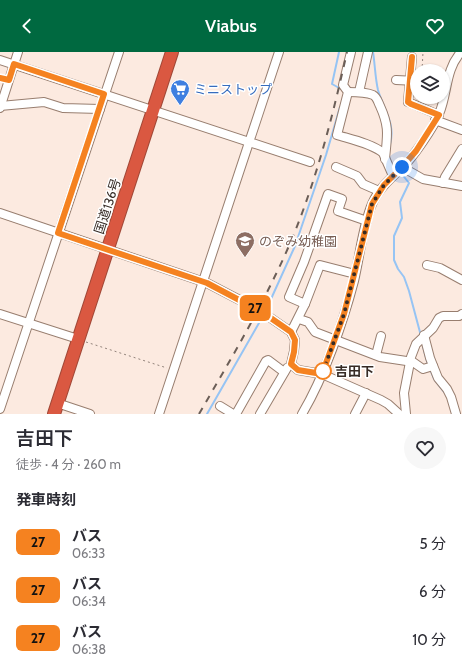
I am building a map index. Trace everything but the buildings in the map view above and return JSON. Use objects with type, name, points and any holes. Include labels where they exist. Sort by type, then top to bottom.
[{"type":"highway","name":"国道136号","points":[[56,408],[172,52]]},
{"type":"street","points":[[18,52],[0,107],[44,102],[62,108],[100,109]]},
{"type":"street","points":[[0,409],[119,52]]},
{"type":"street","points":[[159,414],[279,52]]},
{"type":"street","points":[[351,52],[343,85],[348,92],[337,135],[383,153],[385,159],[398,171],[423,179],[462,186]]},
{"type":"street","points":[[359,92],[368,52]]},
{"type":"street","points":[[450,70],[453,63],[461,52]]},
{"type":"street","points":[[412,57],[413,64]]},
{"type":"street","points":[[0,60],[310,162]]},
{"type":"street","points":[[0,78],[9,80]]},
{"type":"street","points":[[396,80],[410,81]]},
{"type":"street","points":[[348,92],[359,92],[375,97],[384,115],[388,134],[385,159]]},
{"type":"street","points":[[411,104],[462,130]]},
{"type":"street","points":[[302,414],[322,374],[336,339],[356,274],[372,204],[379,191],[416,151],[437,118],[440,104]]},
{"type":"street","points":[[443,183],[462,149]]},
{"type":"street","points":[[336,168],[357,176],[361,183],[379,191]]},
{"type":"street","points":[[305,304],[289,296],[304,262],[328,194],[342,199],[338,211],[367,221]]},
{"type":"street","points":[[0,213],[203,282],[262,312],[291,332],[295,340],[291,364],[284,372],[260,414]]},
{"type":"street","points":[[291,332],[299,319],[320,265],[356,274]]},
{"type":"street","points":[[427,265],[440,268],[462,280]]},
{"type":"street","points":[[0,314],[78,340]]},
{"type":"street","points":[[406,414],[404,393],[414,347],[424,335],[433,328],[436,321],[443,316],[459,316],[462,314]]},
{"type":"street","points":[[299,319],[308,322],[315,332],[387,359],[410,361],[418,364],[421,368],[433,366]]},
{"type":"street","points":[[424,335],[433,366],[438,378],[447,389],[451,397],[456,414]]},
{"type":"street","points":[[376,355],[381,336]]},
{"type":"street","points":[[220,406],[234,414],[266,361],[268,360],[284,372]]},
{"type":"street","points":[[291,364],[298,370],[322,374],[366,393],[388,404],[398,414]]},
{"type":"street","points":[[355,414],[366,393]]},
{"type":"street","points":[[56,408],[90,414]]},
{"type":"path","points":[[422,64],[423,52]]},
{"type":"path","points":[[78,340],[173,370]]},
{"type":"waterway","points":[[339,52],[332,84],[341,89]]},
{"type":"waterway","points":[[373,52],[378,90],[390,123],[390,144]]},
{"type":"waterway","points":[[266,310],[295,246],[326,155],[340,107]]},
{"type":"waterway","points":[[401,173],[409,183],[400,202],[402,218],[394,236],[394,260],[404,277],[409,291],[421,336]]},
{"type":"waterway","points":[[207,414],[263,316]]},
{"type":"waterway","points":[[422,343],[428,365]]},
{"type":"waterway","points":[[430,369],[434,379],[444,392]]},
{"type":"railway","points":[[199,414],[257,311],[275,276],[299,222],[326,138],[347,52]]},
{"type":"bus line","name":"27","points":[[0,78],[9,80],[14,64],[104,94],[58,233],[207,283],[262,312],[291,332],[295,340],[291,364],[298,370],[322,374],[337,335],[354,281],[372,204],[384,185],[416,151],[439,115],[408,102],[412,57]]},
{"type":"place","name":"ミニストップ","points":[[180,106]]},
{"type":"place","name":"のぞみ幼稚園","points":[[245,258]]},
{"type":"place","name":"吉田下","points":[[323,371]]},
{"type":"route","points":[[323,371],[322,374],[337,335],[354,281],[372,204],[384,185],[402,167]]}]
